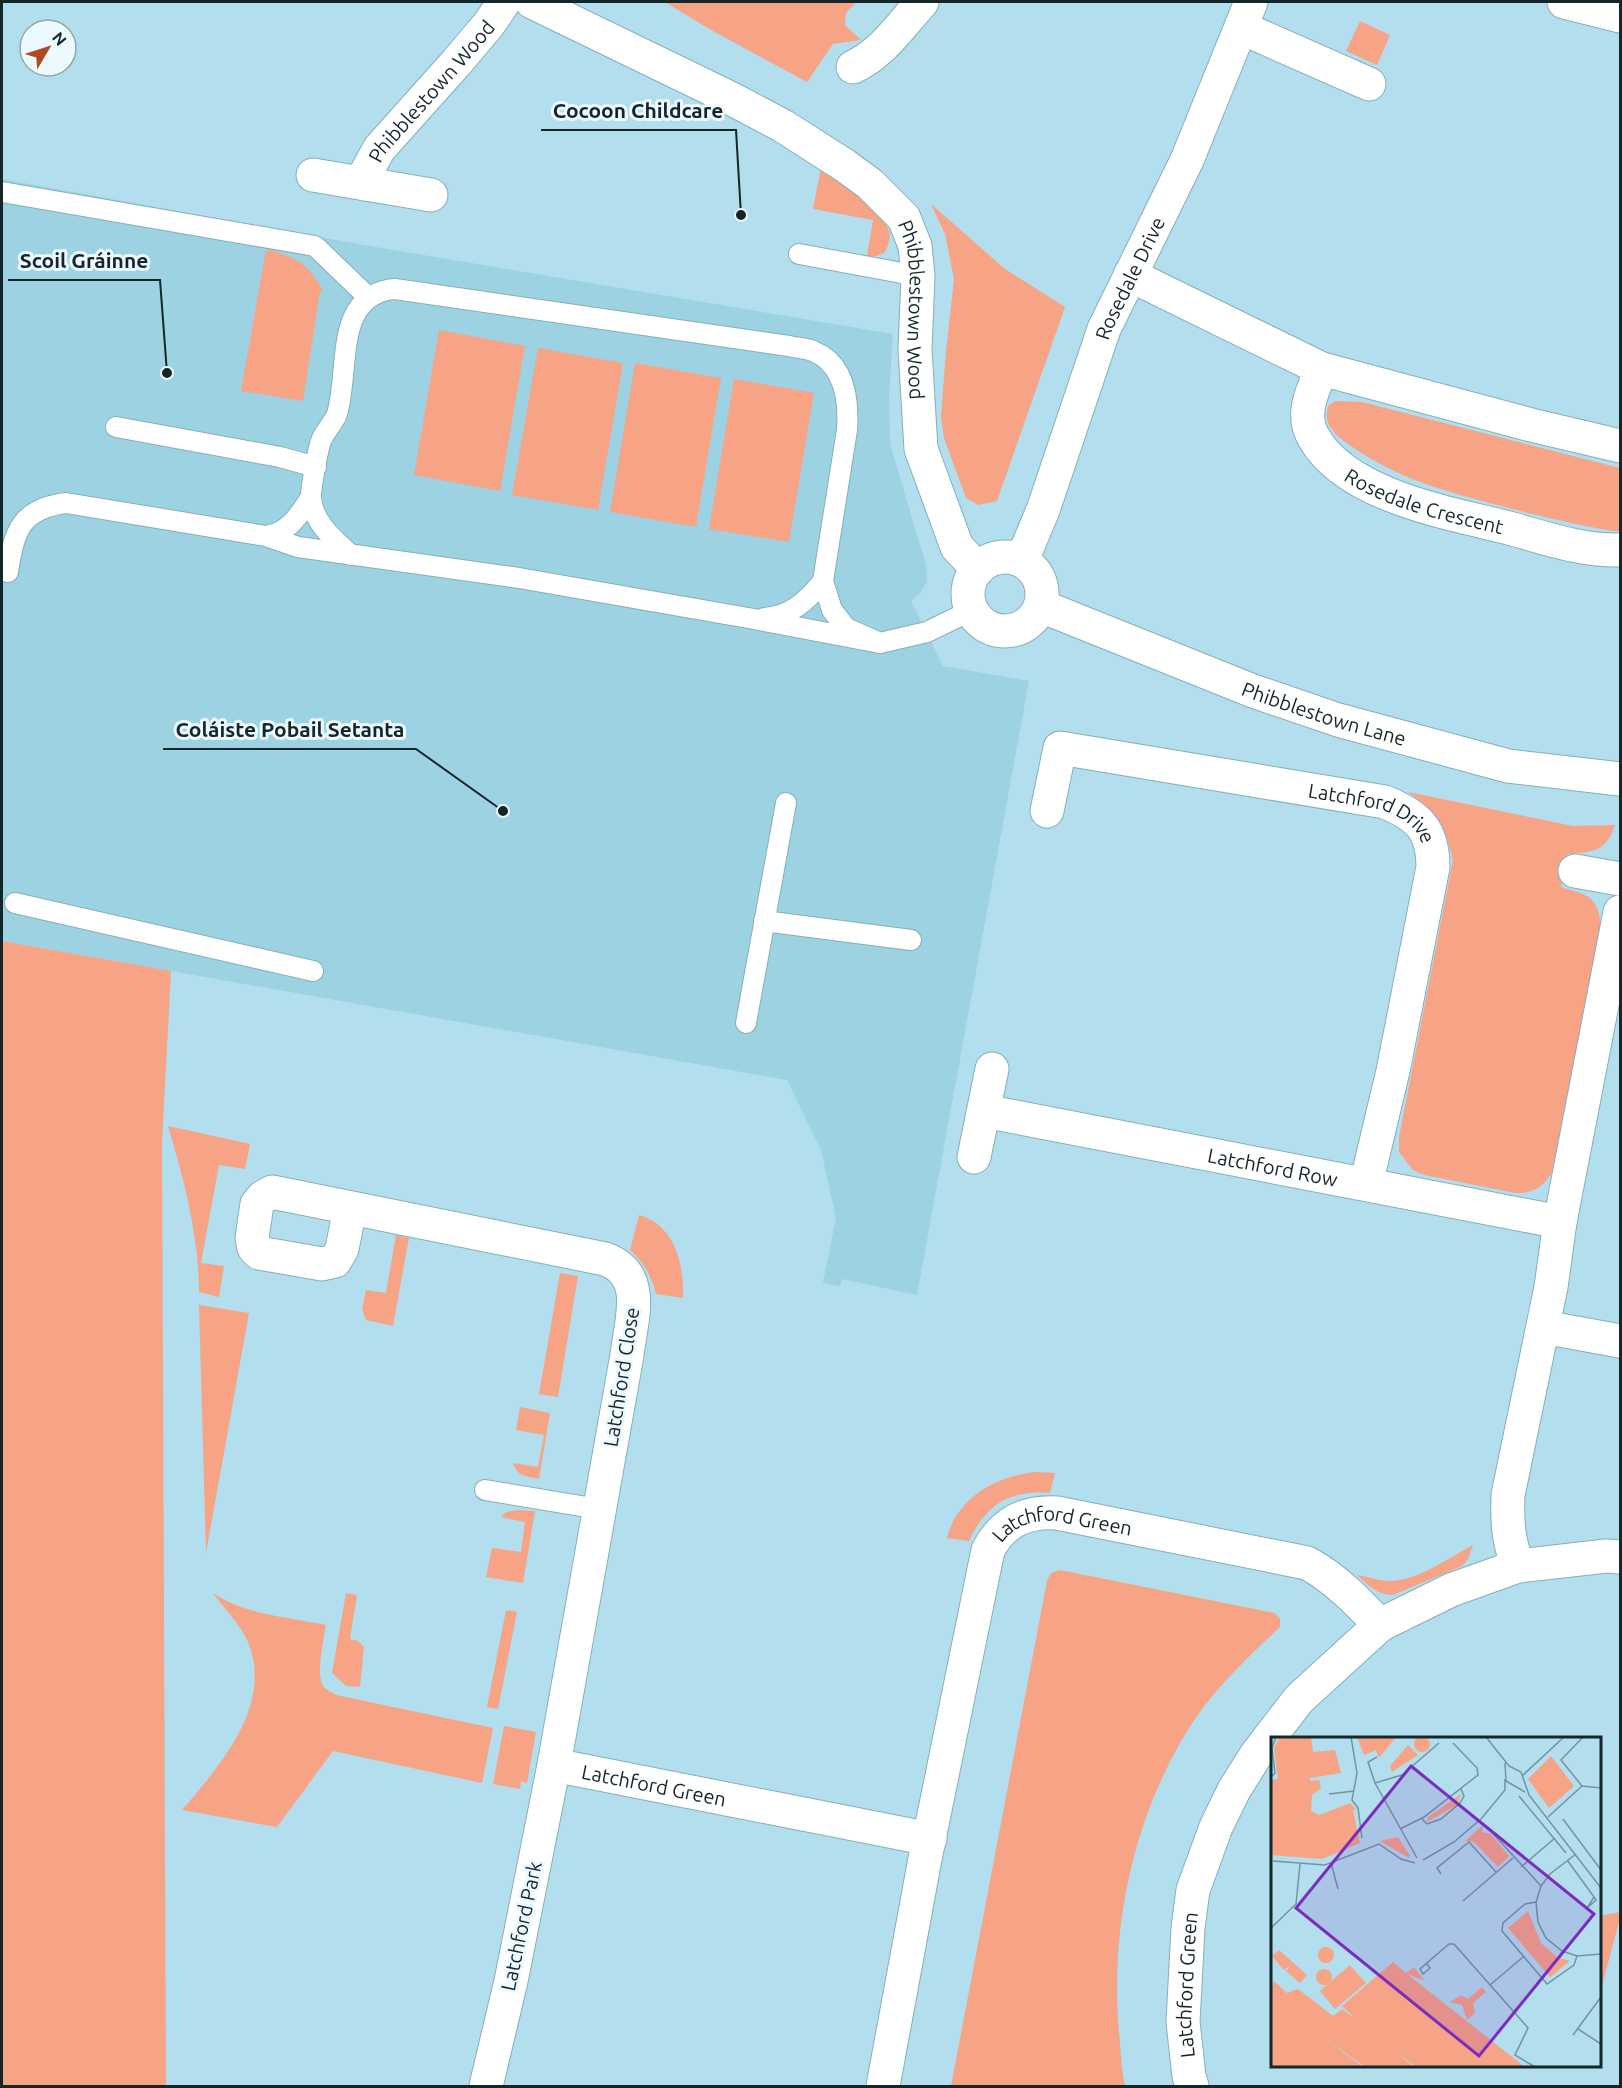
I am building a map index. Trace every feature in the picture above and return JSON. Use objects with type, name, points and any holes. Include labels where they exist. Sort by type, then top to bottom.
[{"type":"street","name":"Phibblestown Wood","points":[[365,184],[366,172],[379,149],[456,63],[504,2]]},
{"type":"street","name":"Phibblestown Wood","points":[[532,2],[770,118],[844,165],[887,200],[904,218],[915,246],[918,276],[915,350],[921,449],[957,547],[978,569]]},
{"type":"street","points":[[853,67],[867,61],[882,48],[922,2]]},
{"type":"street","points":[[1564,2],[1620,16]]},
{"type":"street","points":[[1246,15],[1369,84]]},
{"type":"street","name":"Rosedale Drive","points":[[1022,560],[1043,510],[1104,329],[1187,160],[1246,15]]},
{"type":"street","name":"Phibblestown Wood","points":[[313,175],[431,195]]},
{"type":"street","points":[[1130,275],[1322,369],[1531,425],[1620,446]]},
{"type":"street","name":"Rosedale Crescent","points":[[1322,369],[1308,405],[1307,416],[1313,438],[1334,463],[1373,487],[1425,508],[1580,547],[1620,550]]},
{"type":"street","points":[[998,557],[1022,560],[1037,575],[1041,585],[1041,606],[1030,621],[1014,630],[1002,631],[980,621],[972,610],[969,600],[969,589],[978,569],[998,557]]},
{"type":"street","name":"Phibblestown Lane","points":[[1041,606],[1254,691],[1338,720],[1508,766],[1620,779]]},
{"type":"street","name":"Latchford Drive","points":[[1047,811],[1060,748],[1385,802],[1405,811],[1421,823],[1429,836],[1433,867],[1393,1071],[1366,1184]]},
{"type":"street","points":[[1575,871],[1620,879]]},
{"type":"street","points":[[1518,1566],[1511,1548],[1507,1527],[1509,1495],[1544,1327],[1560,1222],[1620,912]]},
{"type":"street","points":[[974,1157],[992,1069]]},
{"type":"street","name":"Latchford Row","points":[[984,1111],[1560,1222]]},
{"type":"street","name":"Latchford Close","points":[[350,1208],[605,1258],[622,1267],[631,1281],[634,1293],[627,1355],[554,1765]]},
{"type":"street","points":[[1544,1327],[1620,1341]]},
{"type":"street","name":"Latchford Green","points":[[883,2086],[988,1551],[1003,1527],[1040,1512],[1057,1513],[1307,1563],[1337,1584],[1380,1625]]},
{"type":"street","name":"Latchford Green","points":[[1192,2086],[1183,2022],[1188,1928],[1193,1890],[1216,1827],[1234,1790],[1256,1755],[1299,1700],[1380,1625],[1451,1590],[1518,1566],[1606,1556],[1620,1557]]},
{"type":"street","name":"Latchford Green","points":[[554,1765],[930,1839]]},
{"type":"street","name":"Latchford Park","points":[[486,2086],[513,1970],[554,1765]]},
{"type":"lane","points":[[2,192],[315,246],[369,298]]},
{"type":"lane","points":[[799,254],[918,276]]},
{"type":"lane","points":[[351,555],[326,531],[317,517],[311,497],[321,441],[336,414],[351,326],[357,310],[369,298],[382,290],[395,289],[813,350],[828,360],[841,378],[848,410],[823,581],[832,610],[846,628],[880,643]]},
{"type":"lane","points":[[116,427],[316,467]]},
{"type":"lane","points":[[266,536],[277,535],[288,528],[311,497]]},
{"type":"lane","points":[[8,572],[20,525],[41,508],[66,502],[266,536],[298,547],[519,578],[880,643],[927,632],[972,610]]},
{"type":"lane","points":[[754,619],[774,618],[791,611],[813,594],[823,581]]},
{"type":"lane","points":[[746,1023],[786,803]]},
{"type":"lane","points":[[15,903],[313,971]]},
{"type":"lane","points":[[764,921],[911,940]]},
{"type":"lane","points":[[484,1490],[599,1509]]},
{"type":"shaded area","points":[[665,2],[856,2],[846,13],[845,25],[861,40],[833,44],[807,82],[711,30]]},
{"type":"shaded area","points":[[1360,21],[1390,35],[1377,65],[1346,51]]},
{"type":"shaded area","points":[[821,168],[862,197],[881,216],[890,235],[884,253],[867,256],[873,220],[813,209]]},
{"type":"shaded area","points":[[2,179],[358,244],[893,334],[889,396],[890,444],[926,565],[927,581],[921,592],[911,601],[943,666],[1029,681],[917,1295],[842,1279],[840,1286],[823,1283],[836,1218],[821,1150],[787,1080],[2,941]]},
{"type":"shaded area","points":[[931,204],[1005,269],[1065,307],[997,501],[978,505],[966,498],[944,438],[941,417],[954,279],[945,234]]},
{"type":"shaded area","points":[[266,250],[294,258],[307,268],[323,291],[320,291],[303,401],[241,391]]},
{"type":"shaded area","points":[[439,330],[525,346],[500,491],[414,475]]},
{"type":"shaded area","points":[[538,348],[623,363],[598,510],[512,495]]},
{"type":"shaded area","points":[[635,363],[721,378],[696,527],[610,512]]},
{"type":"shaded area","points":[[734,379],[814,393],[789,542],[709,529]]},
{"type":"shaded area","points":[[1336,401],[1362,402],[1620,468],[1620,531],[1497,505],[1407,477],[1357,450],[1334,432],[1327,420],[1327,413],[1329,405]]},
{"type":"shaded area","points":[[1408,792],[1573,826],[1615,825],[1603,846],[1591,851],[1567,854],[1561,887],[1585,895],[1594,902],[1600,916],[1601,927],[1556,1164],[1545,1182],[1530,1191],[1515,1193],[1424,1175],[1413,1170],[1399,1152],[1399,1137],[1453,860],[1439,820],[1428,807]]},
{"type":"shaded area","points":[[2,941],[171,971],[162,1143],[166,2086],[2,2086]]},
{"type":"shaded area","points":[[168,1126],[250,1144],[245,1169],[219,1165],[201,1263],[224,1266],[219,1297],[199,1292],[193,1229],[185,1187]]},
{"type":"shaded area","points":[[639,1215],[661,1227],[675,1248],[682,1272],[683,1298],[656,1294],[646,1270],[630,1250]]},
{"type":"shaded area","points":[[396,1235],[409,1238],[393,1326],[366,1320],[362,1309],[366,1290],[386,1293]]},
{"type":"shaded area","points":[[560,1273],[578,1276],[558,1397],[539,1394]]},
{"type":"shaded area","points":[[199,1305],[249,1313],[206,1553]]},
{"type":"shaded area","points":[[520,1407],[550,1413],[539,1479],[520,1473],[513,1463],[538,1467],[544,1435],[516,1430]]},
{"type":"shaded area","points":[[1037,1472],[1055,1473],[1050,1493],[1011,1497],[983,1517],[969,1541],[947,1538],[960,1511],[981,1491],[1008,1478]]},
{"type":"shaded area","points":[[535,1511],[523,1583],[486,1577],[492,1548],[521,1552],[525,1522],[501,1517],[506,1512]]},
{"type":"shaded area","points":[[1473,1545],[1468,1559],[1462,1566],[1393,1595],[1377,1591],[1357,1575],[1386,1581],[1401,1580],[1423,1573]]},
{"type":"shaded area","points":[[1060,1570],[1275,1613],[1280,1619],[1280,1627],[1243,1663],[1198,1714],[1170,1763],[1153,1799],[1140,1836],[1122,1913],[1118,1953],[1119,2032],[1125,2086],[951,2086],[1047,1581],[1051,1573]]},
{"type":"shaded area","points":[[213,1593],[253,1611],[326,1625],[321,1657],[321,1682],[324,1687],[336,1695],[493,1728],[482,1783],[333,1751],[277,1827],[182,1810],[212,1774],[239,1733],[249,1711],[254,1688],[254,1665],[245,1635]]},
{"type":"shaded area","points":[[346,1593],[357,1595],[350,1639],[358,1641],[364,1647],[360,1687],[346,1686],[332,1673]]},
{"type":"shaded area","points":[[506,1610],[517,1612],[498,1709],[487,1707]]},
{"type":"shaded area","points":[[504,1726],[536,1732],[527,1783],[521,1781],[520,1789],[493,1784]]},
{"type":"shaded area","points":[[1620,1912],[1601,1989],[1601,1916]]},
{"type":"place","name":"Cocoon Childcare","points":[[741,215]]},
{"type":"place","name":"Scoil Gráinne","points":[[167,373]]},
{"type":"place","name":"Coláiste Pobail Setanta","points":[[503,811]]}]
